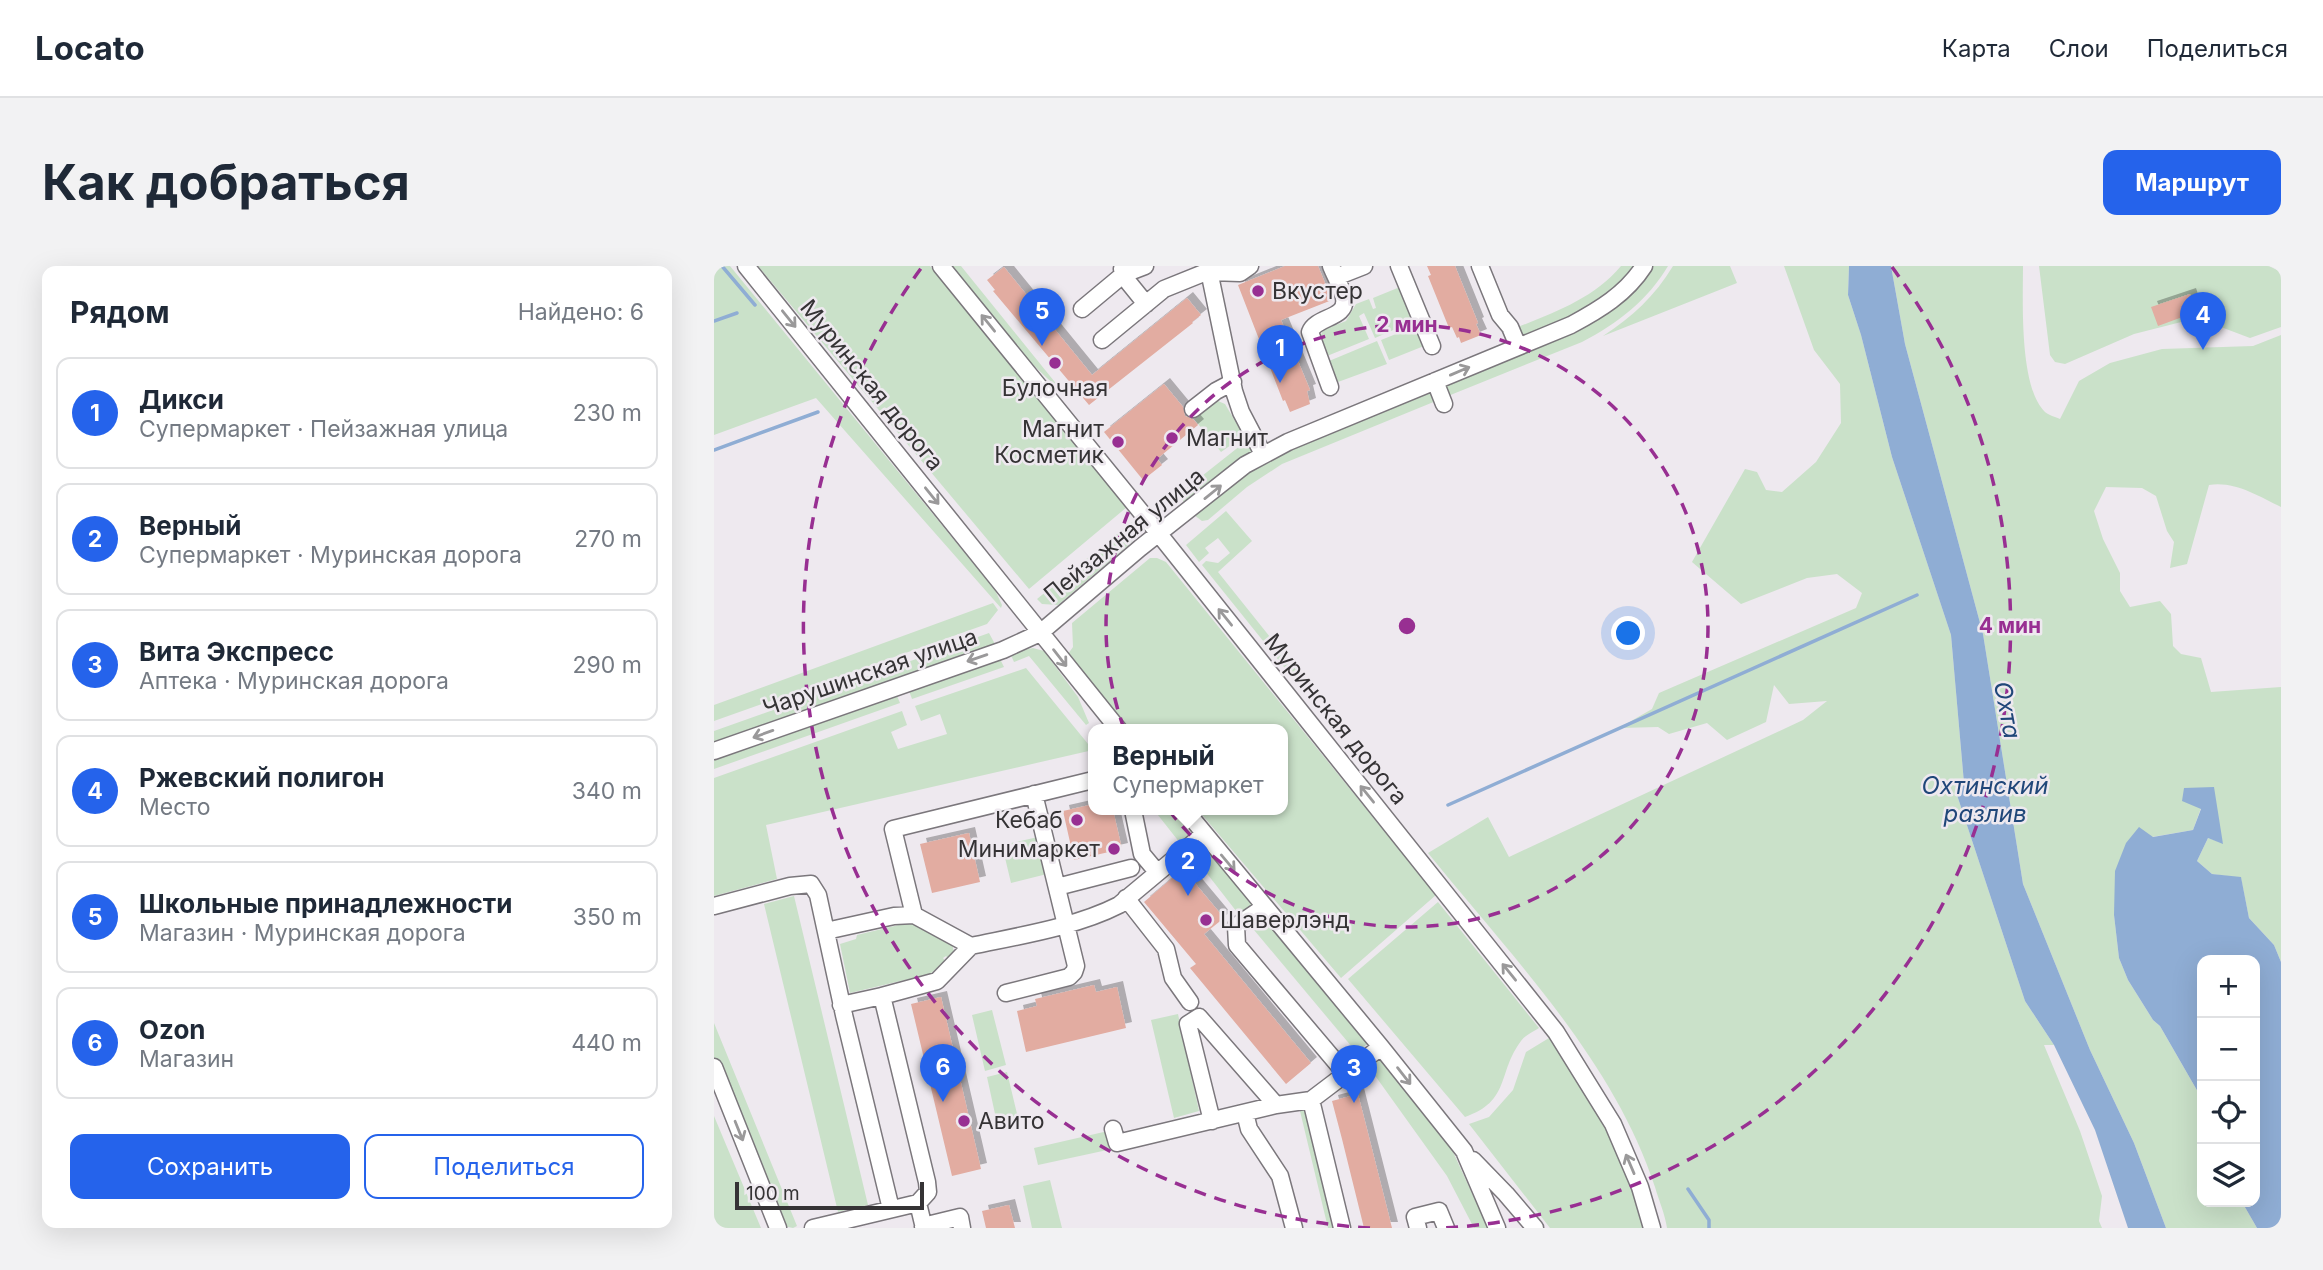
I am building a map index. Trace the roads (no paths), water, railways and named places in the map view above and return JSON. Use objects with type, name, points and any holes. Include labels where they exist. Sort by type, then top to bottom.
[{"type":"street","name":"Муринская дорога","points":[[746,266],[1113,724]]},
{"type":"street","name":"Муринская дорога","points":[[941,266],[1159,534],[1556,1032],[1613,1124],[1640,1187],[1652,1228]]},
{"type":"street","points":[[1082,309],[1123,272],[1144,266]]},
{"type":"street","points":[[1102,340],[1164,289],[1213,268],[1240,273],[1250,266]]},
{"type":"street","points":[[1330,387],[1310,332],[1317,322],[1342,310],[1344,297],[1333,272],[1364,266]]},
{"type":"street","points":[[1399,266],[1432,346]]},
{"type":"street","points":[[1480,266],[1500,315],[1510,327],[1518,346]]},
{"type":"street","name":"Пейзажная улица","points":[[1040,633],[1159,534],[1264,454],[1571,325],[1599,310],[1626,289],[1644,266]]},
{"type":"street","points":[[1213,268],[1233,382],[1241,412],[1264,454]]},
{"type":"street","points":[[1123,272],[1146,304]]},
{"type":"street","points":[[1435,381],[1444,404]]},
{"type":"street","points":[[1194,409],[1216,391],[1233,382]]},
{"type":"street","name":"Чарушинская улица","points":[[714,751],[1003,650],[1040,633]]},
{"type":"street","points":[[914,915],[893,829],[1088,781]]},
{"type":"street","points":[[1006,993],[1069,977],[1076,966],[1034,794]]},
{"type":"street","points":[[1134,815],[1142,854],[1157,872]]},
{"type":"street","points":[[1189,815],[1464,1151],[1535,1228]]},
{"type":"street","points":[[841,1005],[937,981],[971,946],[1102,913],[1126,898],[1204,834]]},
{"type":"street","points":[[1056,887],[1131,868]]},
{"type":"street","points":[[714,906],[790,886],[811,884],[818,895],[841,1005],[891,1209]]},
{"type":"street","points":[[1126,898],[1166,949],[1173,978],[1190,1002]]},
{"type":"street","points":[[1264,907],[1236,926],[1237,945],[1346,1074]]},
{"type":"street","points":[[826,931],[894,916],[914,915],[971,946]]},
{"type":"street","points":[[813,1228],[918,1203],[928,1192],[882,996]]},
{"type":"street","points":[[1212,1121],[1188,1024],[1199,1017],[1276,1105]]},
{"type":"street","points":[[1113,1129],[1117,1143],[1276,1105],[1311,1100],[1381,1047]]},
{"type":"street","points":[[714,1068],[778,1228]]},
{"type":"street","points":[[1311,1100],[1342,1228]]},
{"type":"street","points":[[1245,1113],[1250,1129],[1280,1176],[1294,1228]]},
{"type":"street","points":[[1464,1151],[1497,1228]]},
{"type":"street","points":[[918,1203],[924,1227],[960,1217],[962,1228]]},
{"type":"street","points":[[1418,1228],[1415,1217],[1439,1211],[1446,1228]]},
{"type":"water","name":"Охтинский разлив","points":[[1849,266],[1891,266],[1905,344],[1983,634],[2023,884],[2090,1050],[2134,1143],[2166,1228],[2128,1228],[2095,1130],[2054,1045],[2025,1001],[1957,795],[1964,783],[1951,635],[1892,457],[1848,295]]},
{"type":"water","points":[[2214,787],[2223,844],[2208,838],[2197,861],[2212,874],[2241,877],[2249,918],[2274,945],[2281,962],[2281,1228],[2257,1228],[2245,1207],[2260,1207],[2260,955],[2197,955],[2197,1090],[2160,1026],[2153,1020],[2128,980],[2119,958],[2114,915],[2115,871],[2126,843],[2139,827],[2153,837],[2193,830],[2201,809],[2182,801],[2184,788]]},
{"type":"waterway","points":[[722,266],[755,305]]},
{"type":"waterway","points":[[714,321],[737,313]]},
{"type":"waterway","points":[[714,450],[818,412]]},
{"type":"waterway","points":[[1448,805],[1917,595]]},
{"type":"waterway","points":[[1688,1189],[1709,1220],[1709,1228]]},
{"type":"place","name":"Вкустер","points":[[1258,291]]},
{"type":"place","name":"Школьные принадлежности","points":[[1042,346]]},
{"type":"place","name":"Ржевский полигон","points":[[2203,350]]},
{"type":"place","name":"Булочная","points":[[1055,363]]},
{"type":"place","name":"Дикси","points":[[1280,383]]},
{"type":"place","name":"Магнит","points":[[1172,438]]},
{"type":"place","name":"Магнит Косметик","points":[[1118,442]]},
{"type":"place","name":"Кебаб","points":[[1077,820]]},
{"type":"place","name":"Минимаркет","points":[[1114,849]]},
{"type":"place","name":"Верный","points":[[1188,896]]},
{"type":"place","name":"Шаверлэнд","points":[[1206,920]]},
{"type":"place","name":"Ozon","points":[[943,1102]]},
{"type":"place","name":"Вита Экспресс","points":[[1354,1103]]},
{"type":"place","name":"Авито","points":[[964,1121]]},
{"type":"water label","name":"Охта","points":[[2007,710]]}]
